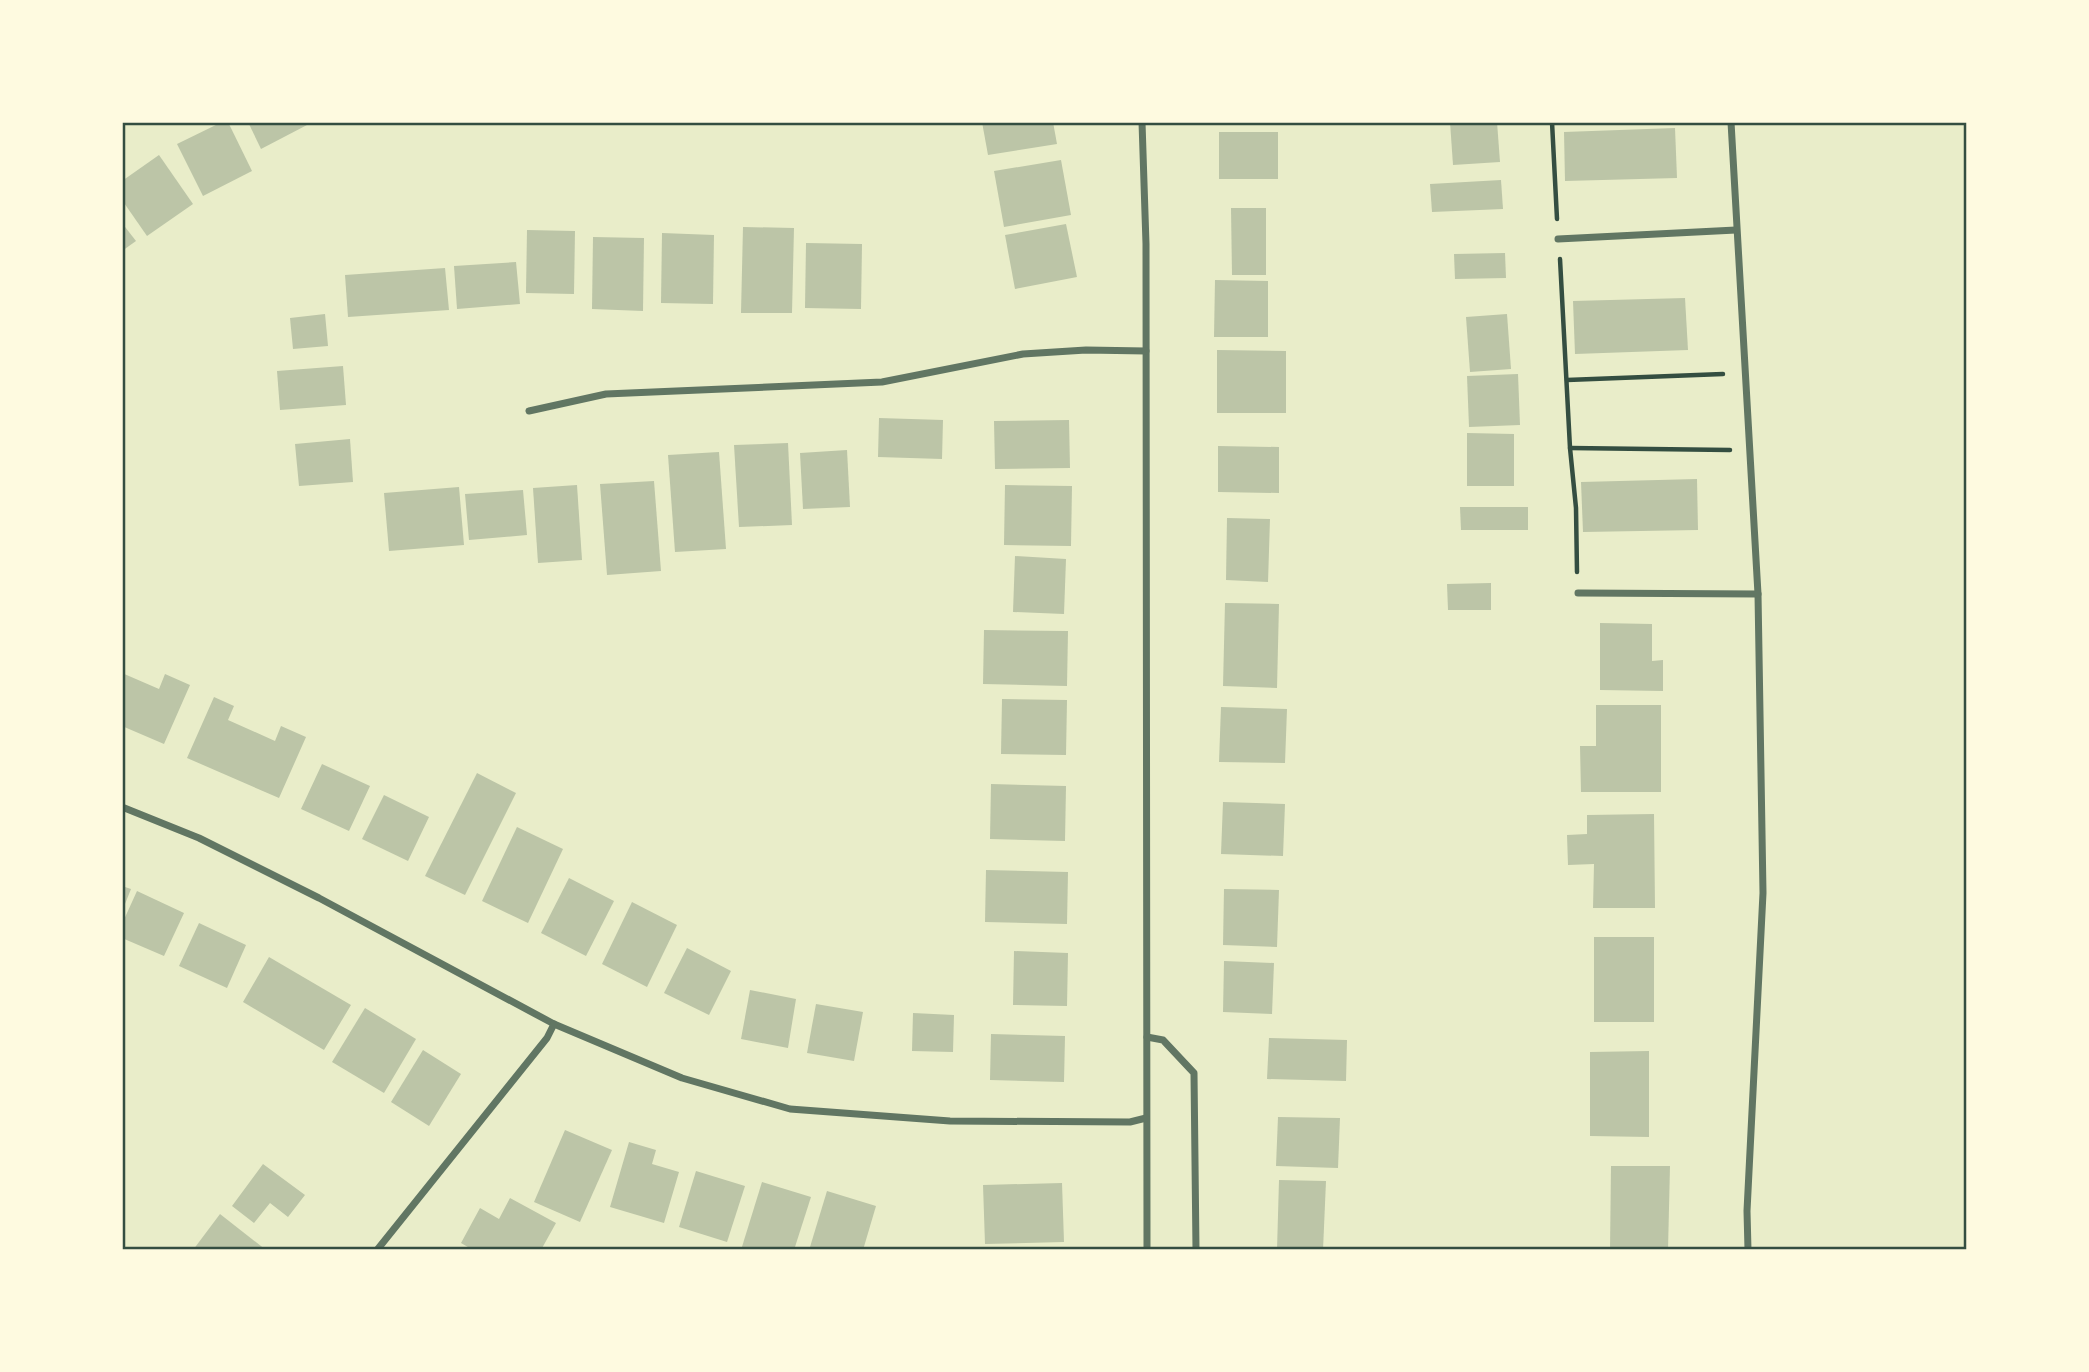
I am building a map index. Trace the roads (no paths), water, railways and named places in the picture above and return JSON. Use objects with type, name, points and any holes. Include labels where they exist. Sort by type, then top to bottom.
[{"type":"street","points":[[1142,122],[1146,244],[1147,1250]]},
{"type":"street","points":[[1731,122],[1758,594],[1763,893],[1747,1211],[1748,1250]]},
{"type":"street","points":[[1558,239],[1736,230]]},
{"type":"street","points":[[529,411],[606,394],[882,382],[1023,354],[1086,350],[1146,351]]},
{"type":"street","points":[[1578,593],[1758,594]]},
{"type":"street","points":[[122,807],[199,838],[319,898],[554,1024],[682,1078],[790,1109],[950,1121],[1130,1122],[1146,1118]]},
{"type":"street","points":[[377,1250],[547,1038],[554,1024]]},
{"type":"street","points":[[1147,1037],[1163,1040],[1194,1073],[1196,1250]]}]
